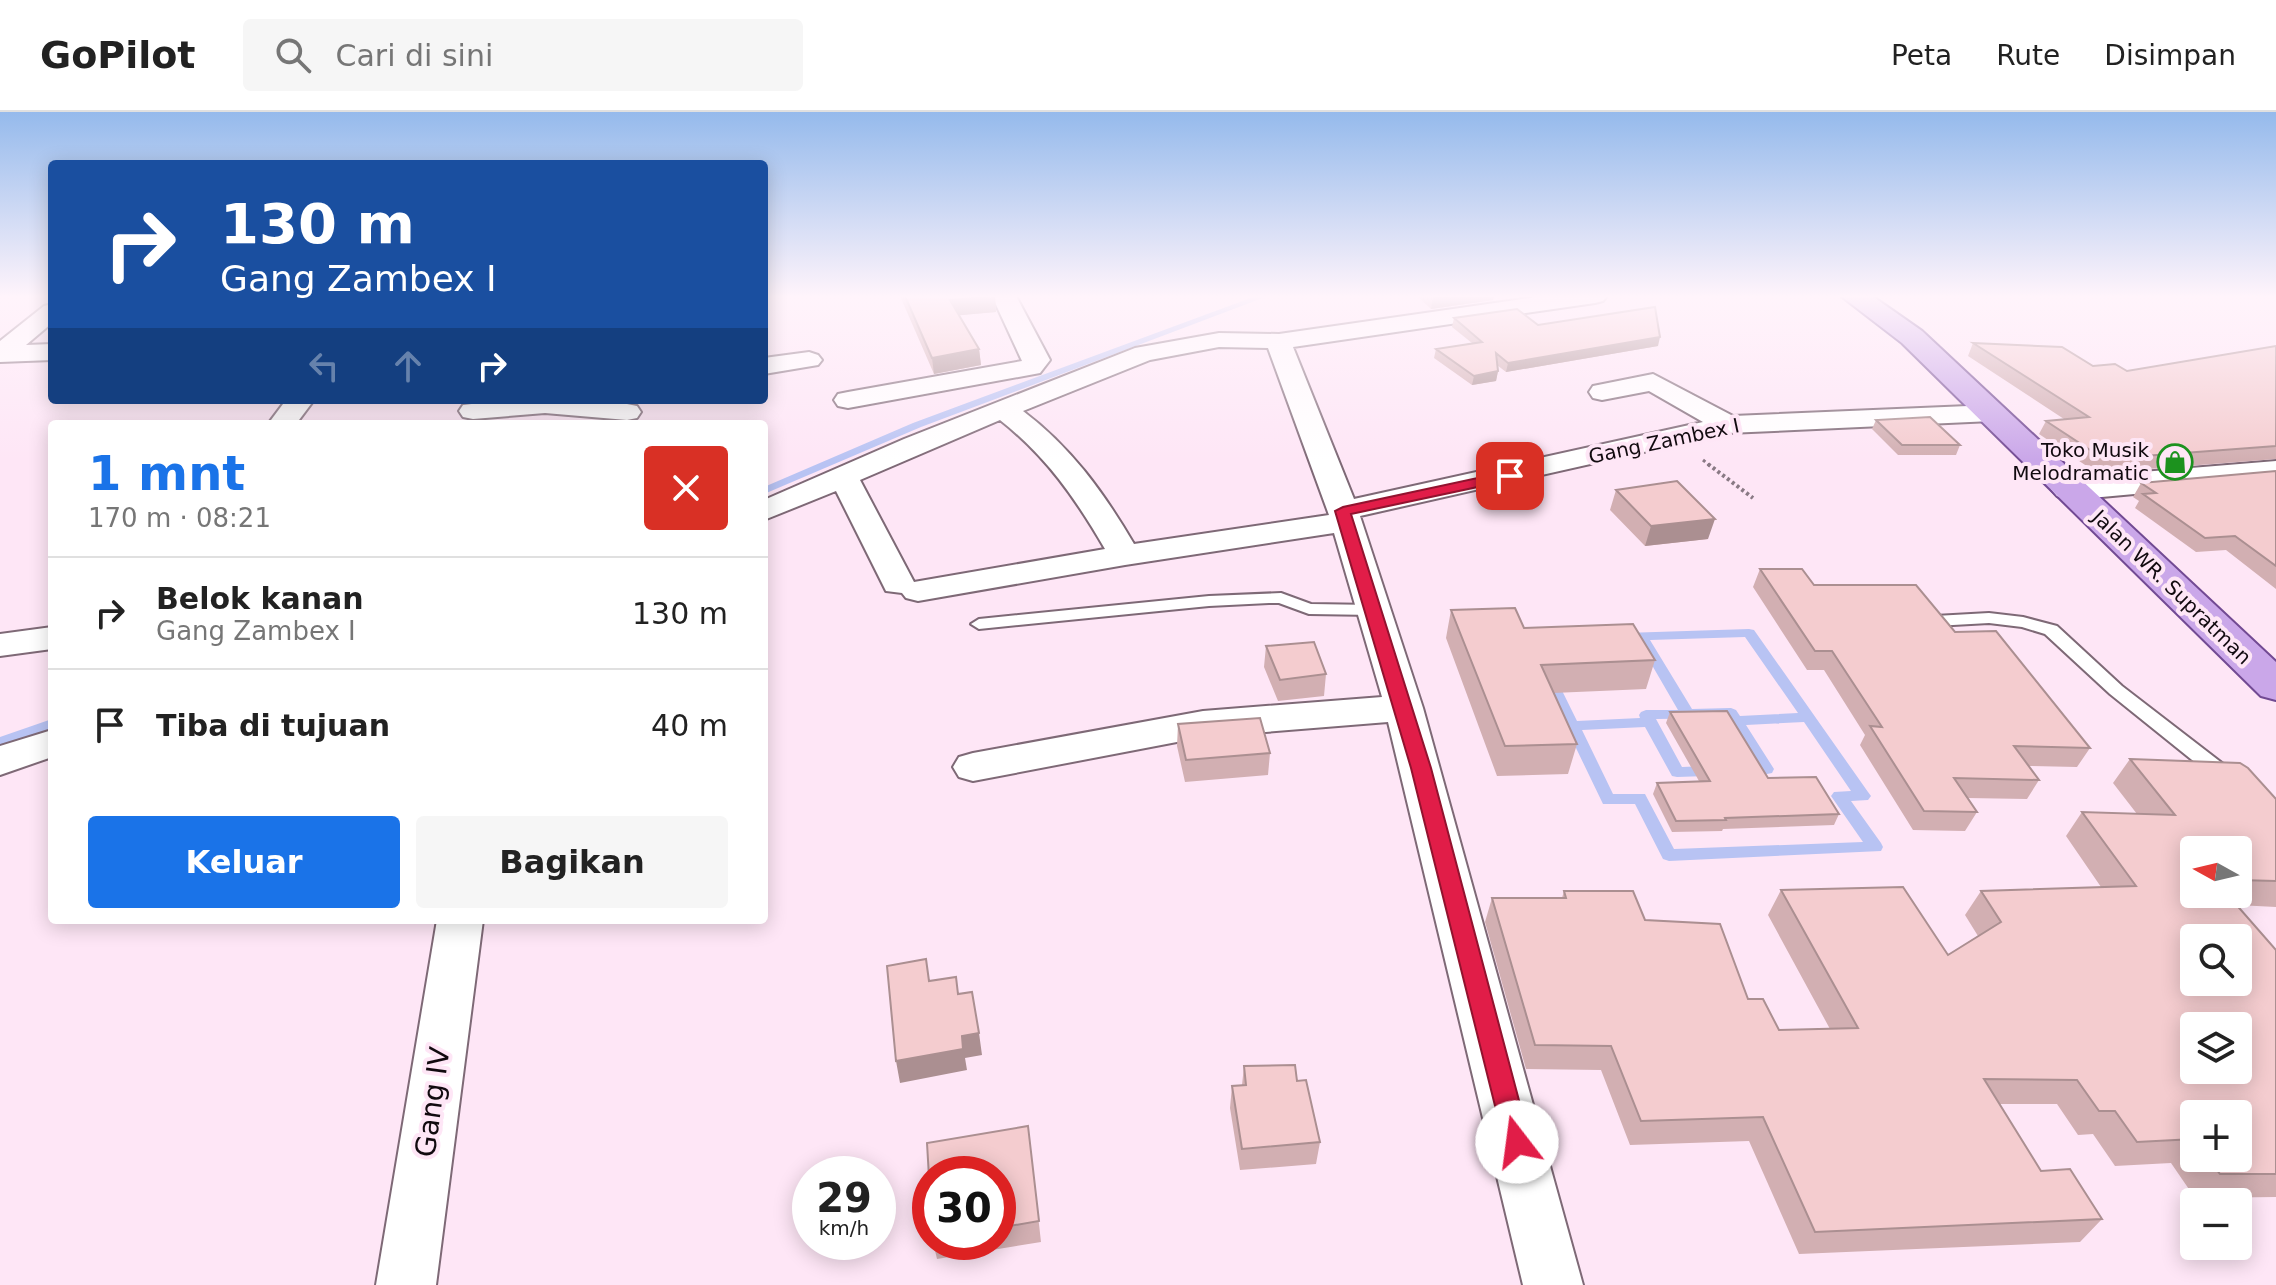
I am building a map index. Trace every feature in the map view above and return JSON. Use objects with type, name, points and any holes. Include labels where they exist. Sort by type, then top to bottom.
[{"type":"main road","name":"Jalan WR. Supratman","points":[[1926,351],[2276,686]]},
{"type":"street","points":[[848,400],[1031,367],[1037,360],[1032,351]]},
{"type":"street","points":[[768,509],[1003,409],[1144,353],[1157,351]]},
{"type":"street","points":[[1281,351],[1344,517],[1404,708],[1553,1285]]},
{"type":"street","points":[[0,354],[48,352]]},
{"type":"street","points":[[768,365],[809,360]]},
{"type":"street","points":[[1602,392],[1653,382],[1728,425]]},
{"type":"street","points":[[473,411],[545,405],[628,412]]},
{"type":"street","points":[[1003,409],[1059,454],[1125,555]]},
{"type":"street","name":"Gang Zambex I","points":[[843,475],[908,588],[1344,517],[1728,425],[1992,413]]},
{"type":"street","points":[[2069,489],[2276,471]]},
{"type":"street","points":[[0,645],[48,639]]},
{"type":"street","points":[[973,767],[1203,724],[1404,708]]},
{"type":"street","points":[[0,761],[48,744]]},
{"type":"street","name":"Gang IV","points":[[406,1285],[459,924]]},
{"type":"lane","points":[[979,624],[1269,598],[1281,598],[1309,609],[1374,610]]},
{"type":"lane","points":[[1935,621],[1989,618],[2023,622],[2051,630],[2116,690],[2238,786]]},
{"type":"path","points":[[1675,438],[1753,498]]},
{"type":"building","points":[[929,351],[970,351],[932,358]]},
{"type":"building","points":[[1438,351],[1580,351],[1508,363],[1496,353],[1498,371],[1474,376]]},
{"type":"building","points":[[1985,351],[2068,351],[2093,366],[2115,364],[2127,371],[2248,351],[2276,351],[2276,446],[2104,459],[2046,421],[2089,417]]},
{"type":"building","points":[[1930,417],[1960,445],[1902,445],[1876,420]]},
{"type":"building","points":[[2276,471],[2276,566],[2235,536],[2205,538],[2143,494],[2156,493],[2141,483]]},
{"type":"building","points":[[1677,481],[1715,519],[1651,526],[1616,490]]},
{"type":"building","points":[[1760,569],[1802,569],[1814,585],[1916,585],[1955,632],[1996,631],[2090,748],[2014,746],[2039,780],[1954,778],[1977,812],[1924,811],[1870,726],[1882,727],[1832,651],[1815,651]]},
{"type":"building","points":[[1515,608],[1524,628],[1633,624],[1655,660],[1541,665],[1577,744],[1505,746],[1451,610]]},
{"type":"building","points":[[1314,642],[1326,674],[1280,680],[1266,646]]},
{"type":"building","points":[[1727,711],[1768,778],[1816,777],[1839,814],[1676,821],[1657,783],[1710,781],[1670,712]]},
{"type":"building","points":[[1260,718],[1270,753],[1186,760],[1178,724]]},
{"type":"building","points":[[2130,759],[2240,763],[2276,799],[2276,881],[2252,880],[2252,836],[2180,836],[2180,908],[2239,908],[2276,950],[2276,1174],[2218,1172],[2252,1172],[2252,1100],[2180,1100],[2180,1140],[2137,1142],[2115,1111],[2099,1111],[2077,1080],[1984,1079],[2041,1171],[2070,1169],[2102,1219],[1815,1232],[1763,1117],[1641,1121],[1611,1046],[1535,1045],[1492,898],[1566,898],[1564,891],[1633,891],[1645,920],[1720,924],[1748,999],[1763,999],[1779,1030],[1858,1028],[1781,890],[1903,887],[1948,955],[2001,922],[1981,891],[2136,886],[2082,812],[2175,815]]},
{"type":"building","points":[[926,959],[929,981],[956,977],[958,994],[972,992],[979,1033],[962,1036],[963,1049],[896,1061],[887,966]]},
{"type":"building","points":[[1295,1065],[1297,1081],[1306,1080],[1320,1142],[1242,1149],[1232,1086],[1246,1085],[1244,1066]]},
{"type":"building","points":[[1028,1126],[1039,1221],[1016,1225],[1016,1156],[928,1156],[927,1143]]},
{"type":"waterway","points":[[768,489],[917,425],[1117,351]]},
{"type":"waterway","points":[[1749,633],[1863,796],[1839,796],[1875,847],[1669,855],[1640,798],[1608,800],[1531,640],[1749,633]]},
{"type":"waterway","points":[[1642,637],[1688,714]]},
{"type":"waterway","points":[[1650,722],[1646,715],[1731,713],[1736,721]]},
{"type":"waterway","points":[[1736,721],[1807,717]]},
{"type":"waterway","points":[[1650,722],[1677,772],[1767,769],[1736,721]]},
{"type":"waterway","points":[[1573,726],[1650,722]]},
{"type":"waterway","points":[[0,742],[48,725]]},
{"type":"place","name":"Toko Musik Melodramatic","points":[[2175,462]]},
{"type":"route","points":[[1510,476],[1343,511],[1421,768],[1517,1142]]}]
